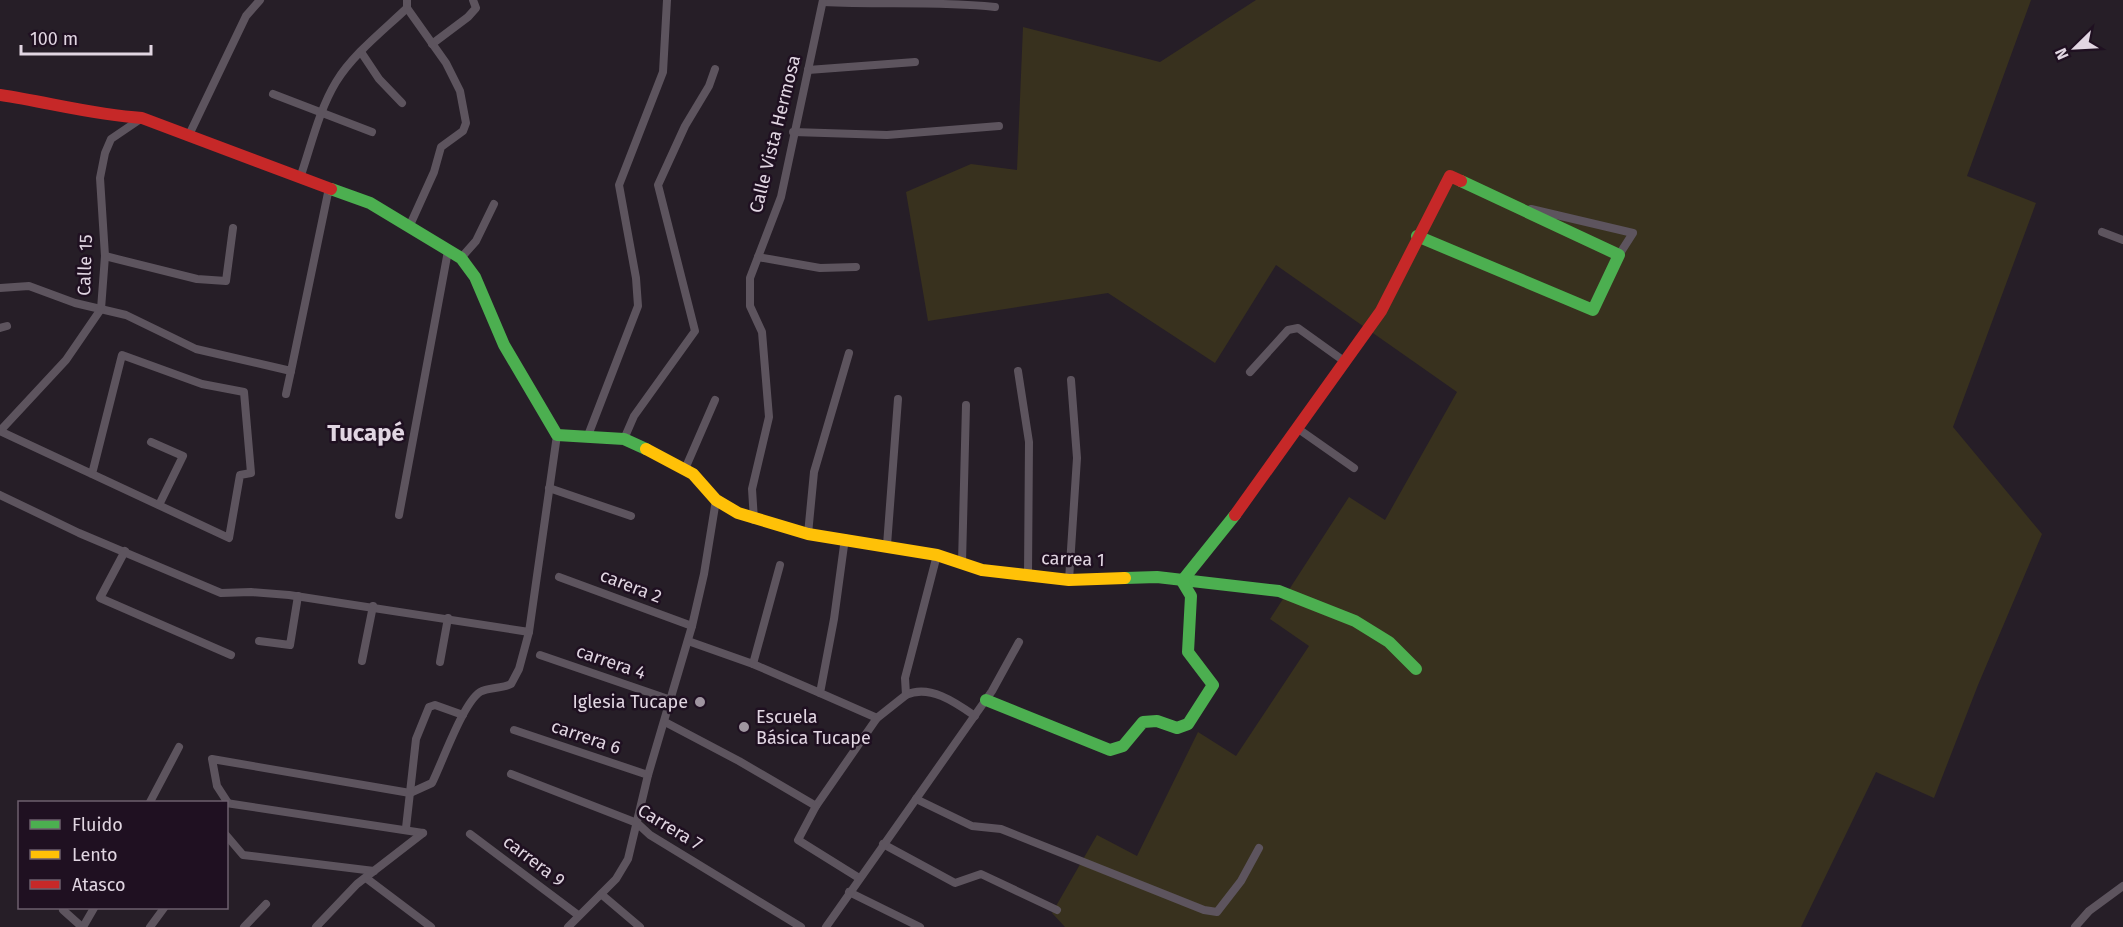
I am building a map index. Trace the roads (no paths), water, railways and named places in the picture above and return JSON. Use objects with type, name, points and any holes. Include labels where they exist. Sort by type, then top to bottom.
[{"type":"street","points":[[188,137],[246,16],[260,0]]},
{"type":"street","points":[[432,44],[468,18],[476,8],[473,0]]},
{"type":"street","points":[[587,438],[638,306],[636,278],[619,185],[663,72],[666,0]]},
{"type":"street","points":[[823,1],[876,5],[962,3],[995,7]]},
{"type":"street","name":"Calle Vista Hermosa","points":[[754,520],[752,489],[769,417],[762,332],[750,306],[750,278],[781,196],[823,1]]},
{"type":"street","points":[[300,178],[321,114],[336,81],[407,4],[460,91],[466,123],[463,131],[441,147],[434,172],[410,225]]},
{"type":"street","points":[[362,52],[379,79],[402,104]]},
{"type":"street","points":[[808,70],[915,62]]},
{"type":"street","points":[[624,439],[634,416],[695,331],[658,185],[685,126],[709,86],[715,69]]},
{"type":"street","points":[[273,94],[372,132]]},
{"type":"street","points":[[0,95],[65,105],[109,116],[142,118],[370,203],[410,225],[460,258],[475,277],[504,345],[557,435],[529,632],[519,669],[511,684],[504,688],[481,691],[463,715],[432,783],[410,793],[212,759],[216,786],[226,801]]},
{"type":"street","name":"Calle 15","points":[[0,431],[66,360],[101,309],[105,256],[100,178],[105,153],[111,139],[142,118]]},
{"type":"street","points":[[793,132],[887,135],[999,126]]},
{"type":"street","points":[[986,700],[1116,751],[1126,744],[1138,726],[1152,719],[1177,728],[1188,724],[1214,685],[1188,652],[1191,596],[1182,581],[1202,559],[1344,361],[1369,330],[1392,291],[1433,202],[1450,176],[1619,255]]},
{"type":"street","points":[[286,394],[329,188]]},
{"type":"street","points":[[460,258],[476,241],[494,204]]},
{"type":"street","points":[[1417,236],[1593,310],[1619,255],[1633,233],[1513,205]]},
{"type":"street","points":[[105,256],[197,279],[226,281],[233,228]]},
{"type":"street","points":[[2102,232],[2123,240]]},
{"type":"street","points":[[399,515],[448,251]]},
{"type":"street","points":[[758,257],[820,268],[856,267]]},
{"type":"street","points":[[0,288],[29,286],[75,303],[126,315],[196,349],[291,371]]},
{"type":"street","points":[[1250,372],[1288,330],[1298,328],[1344,361]]},
{"type":"street","points":[[808,534],[814,472],[849,353]]},
{"type":"street","points":[[0,431],[92,474],[159,505],[229,538],[240,475],[251,473],[244,392],[202,384],[122,355],[92,474]]},
{"type":"street","points":[[1018,371],[1029,442],[1028,575]]},
{"type":"street","points":[[1069,580],[1077,458],[1071,380]]},
{"type":"street","points":[[887,545],[898,399]]},
{"type":"street","points":[[685,469],[715,400]]},
{"type":"street","points":[[962,563],[966,405]]},
{"type":"street","points":[[1297,428],[1354,468]]},
{"type":"street","points":[[557,435],[573,438],[624,439],[693,474],[716,500],[704,574],[692,626],[648,775],[628,859],[616,879],[568,927]]},
{"type":"street","points":[[151,442],[183,456],[159,505]]},
{"type":"street","points":[[549,488],[630,516]]},
{"type":"street","points":[[0,495],[79,533],[221,593],[251,592],[298,596],[529,632]]},
{"type":"street","name":"carrea 1","points":[[716,500],[754,520],[808,534],[845,538],[936,555],[982,570],[1069,580],[1156,578],[1279,591],[1355,621],[1389,642],[1416,669]]},
{"type":"street","points":[[820,693],[834,619],[845,538]]},
{"type":"street","points":[[125,551],[100,598],[231,655]]},
{"type":"street","points":[[906,695],[908,669],[936,555]]},
{"type":"street","points":[[753,664],[780,565]]},
{"type":"street","name":"carera 2","points":[[559,577],[692,626]]},
{"type":"street","points":[[259,641],[290,645],[298,596]]},
{"type":"street","points":[[362,661],[373,606]]},
{"type":"street","points":[[440,662],[448,618]]},
{"type":"street","points":[[688,641],[753,664],[877,718]]},
{"type":"street","points":[[826,927],[858,878],[986,700],[1019,642]]},
{"type":"street","name":"carrera 4","points":[[540,655],[671,700]]},
{"type":"street","points":[[858,878],[798,840],[816,806],[877,718],[906,695],[918,689],[930,691],[975,716]]},
{"type":"street","points":[[406,828],[416,739],[429,707],[435,705],[463,715]]},
{"type":"street","points":[[664,722],[816,806]]},
{"type":"street","name":"carrera 6","points":[[514,730],[648,775]]},
{"type":"street","points":[[151,801],[180,747]]},
{"type":"street","name":"Carrera 7","points":[[511,774],[637,823],[650,835],[801,927]]},
{"type":"street","points":[[916,799],[972,826],[1001,829],[1204,910],[1217,912],[1241,881],[1259,848]]},
{"type":"street","points":[[228,803],[423,832],[366,878],[316,927]]},
{"type":"street","name":"carrera 9","points":[[470,834],[578,915]]},
{"type":"street","points":[[228,837],[243,855],[374,871]]},
{"type":"street","points":[[883,844],[955,883],[981,874],[1057,910]]},
{"type":"street","points":[[366,878],[430,927]]},
{"type":"street","points":[[2075,927],[2089,911],[2123,886]]},
{"type":"street","points":[[849,892],[920,927]]},
{"type":"street","points":[[601,894],[640,927]]},
{"type":"street","points":[[244,927],[266,904]]},
{"type":"street","points":[[63,910],[83,927],[93,909]]},
{"type":"street","points":[[150,927],[163,909]]},
{"type":"place","name":"Iglesia Tucape","points":[[700,702]]},
{"type":"place","name":"Escuela Básica Tucape","points":[[744,727]]},
{"type":"district","name":"Tucapé","points":[[366,433]]}]
